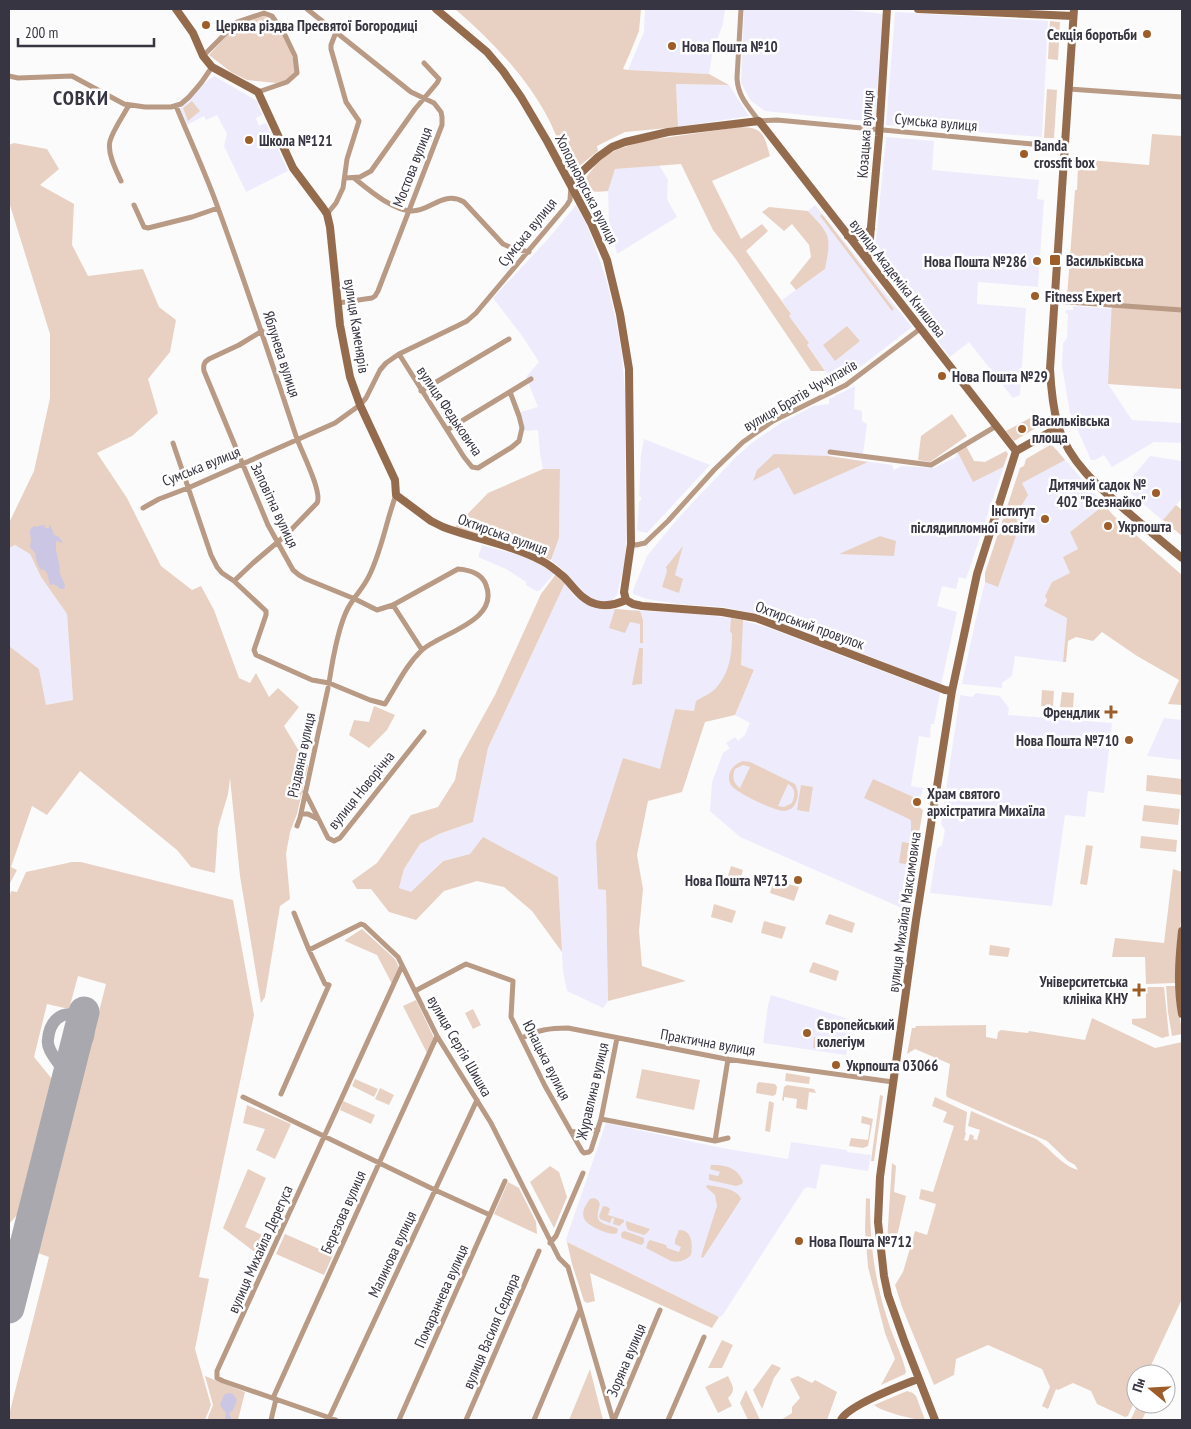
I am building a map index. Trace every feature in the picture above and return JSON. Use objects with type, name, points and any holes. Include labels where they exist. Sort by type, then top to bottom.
[{"type":"main road","points":[[176,9],[193,33],[204,56],[212,67],[258,92]]},
{"type":"main road","name":"Холодноярська вулиця","points":[[436,9],[487,52],[503,71],[533,115],[591,223],[607,260],[623,328],[629,369],[631,544],[624,592],[626,600]]},
{"type":"main road","name":"Козацька вулиця","points":[[868,261],[880,130],[887,9]]},
{"type":"main road","points":[[918,9],[1073,13],[1050,369],[1052,396],[1059,427],[1071,454],[1088,476],[1182,558]]},
{"type":"main road","name":"вулиця Каменярів","points":[[258,92],[293,168],[327,214],[346,362],[360,405],[395,480],[396,495]]},
{"type":"main road","name":"Сумська вулиця","points":[[570,183],[612,146],[668,132],[759,121]]},
{"type":"main road","name":"вулиця Академіка Книшова","points":[[759,121],[1016,451]]},
{"type":"main road","points":[[848,236],[861,238],[867,235],[871,229]]},
{"type":"main road","points":[[1016,451],[1059,427]]},
{"type":"main road","name":"вулиця Михайла Максимовича","points":[[935,1420],[888,1295],[879,1238],[878,1206],[880,1178],[931,820],[952,691],[977,574],[1016,451]]},
{"type":"main road","name":"Охтирська вулиця","points":[[396,495],[417,512],[443,527],[469,537],[522,552],[541,560],[558,572],[587,601],[603,605],[626,600]]},
{"type":"main road","name":"Охтирський провулок","points":[[626,600],[642,606],[722,612],[756,618],[945,690],[952,691]]},
{"type":"main road","points":[[1182,932],[1178,985],[1182,1014]]},
{"type":"main road","points":[[841,1420],[853,1408],[918,1379]]},
{"type":"street","name":"Мостова вулиця","points":[[307,9],[411,92],[434,103],[441,112],[442,121],[378,291],[372,298],[338,303]]},
{"type":"street","points":[[741,9],[738,89],[743,101],[759,121]]},
{"type":"street","points":[[204,56],[237,22],[264,13],[272,16],[288,42],[294,56],[297,72],[286,82],[258,92]]},
{"type":"street","points":[[327,214],[340,195],[345,178],[347,159],[359,121],[346,102],[334,59],[331,45],[336,32]]},
{"type":"street","points":[[345,178],[366,175],[371,171],[393,139],[439,81],[424,63]]},
{"type":"street","points":[[9,76],[18,78],[72,76],[124,104],[176,106],[189,97],[202,83],[212,67]]},
{"type":"street","points":[[1069,89],[1182,97]]},
{"type":"street","points":[[121,181],[114,166],[110,142],[129,105]]},
{"type":"street","name":"Яблунева вулиця","points":[[176,106],[218,208],[262,331],[297,441],[320,497],[318,503],[234,581]]},
{"type":"street","name":"Сумська вулиця","points":[[759,121],[777,120],[1064,147]]},
{"type":"street","points":[[354,178],[388,203],[409,211],[423,209],[449,198],[459,199],[503,244],[529,252]]},
{"type":"street","name":"Сумська вулиця","points":[[143,508],[158,499],[188,488],[335,423],[360,405],[370,393],[380,370],[386,363],[399,354],[467,321],[484,305],[570,200],[570,183]]},
{"type":"street","points":[[134,205],[144,227],[148,228],[192,218],[218,208]]},
{"type":"street","points":[[1054,301],[1182,310]]},
{"type":"street","name":"вулиця Братів Чучупаків","points":[[631,544],[645,543],[743,442],[773,422],[846,385],[920,329]]},
{"type":"street","name":"Заповітна вулиця","points":[[262,331],[205,362],[203,366],[268,525],[293,570],[299,575],[355,598],[377,610],[393,605]]},
{"type":"street","points":[[421,391],[509,339]]},
{"type":"street","name":"вулиця Федьковича","points":[[399,354],[421,391],[472,467],[478,468],[519,441],[522,428],[510,392]]},
{"type":"street","points":[[447,430],[531,379]]},
{"type":"street","points":[[830,452],[930,465],[997,427]]},
{"type":"street","points":[[172,443],[211,555],[217,567],[266,610],[254,650],[256,655],[312,680],[385,704],[408,665],[422,650],[484,610],[488,598],[485,582],[480,576],[468,570],[458,569],[393,605],[422,650]]},
{"type":"street","points":[[328,686],[343,620],[348,608],[370,575],[396,495]]},
{"type":"street","name":"Різдвяна вулиця","points":[[297,826],[328,686]]},
{"type":"street","name":"вулиця Новорічна","points":[[305,792],[328,838],[334,841],[340,838],[424,732]]},
{"type":"street","points":[[301,814],[308,814],[318,819]]},
{"type":"street","points":[[281,1094],[329,985],[325,984],[294,913]]},
{"type":"street","name":"вулиця Сергія Шишка","points":[[309,950],[361,924],[398,957],[437,1036],[491,1123],[550,1243],[559,1258],[568,1267],[614,1420]]},
{"type":"street","name":"Юнацька вулиця","points":[[415,991],[466,964],[513,981],[511,1017],[582,1151],[587,1153],[591,1150]]},
{"type":"street","name":"вулиця Михайла Дерегуса","points":[[275,1399],[217,1378],[217,1371],[402,966]]},
{"type":"street","name":"Практична вулиця","points":[[522,1038],[535,1031],[550,1028],[568,1028],[728,1059],[893,1082]]},
{"type":"street","name":"Березова вулиця","points":[[271,1420],[275,1399],[379,1162],[437,1036]]},
{"type":"street","name":"Журавлина вулиця","points":[[591,1150],[602,1119],[617,1038]]},
{"type":"street","points":[[715,1140],[728,1059]]},
{"type":"street","points":[[243,1098],[490,1215]]},
{"type":"street","name":"Малинова вулиця","points":[[332,1419],[477,1100]]},
{"type":"street","points":[[602,1119],[715,1140],[728,1138]]},
{"type":"street","points":[[571,1132],[598,1130]]},
{"type":"street","points":[[550,1243],[556,1236],[582,1174]]},
{"type":"street","name":"Помаранчева вулиця","points":[[399,1420],[504,1181]]},
{"type":"street","name":"вулиця Василя Седляра","points":[[466,1420],[539,1251]]},
{"type":"street","points":[[534,1420],[580,1309]]},
{"type":"street","name":"Зоряна вулиця","points":[[614,1420],[660,1310]]},
{"type":"street","points":[[668,1420],[704,1337]]},
{"type":"street","points":[[275,1399],[332,1419]]},
{"type":"shaded area","points":[[455,9],[641,9],[639,31],[623,69],[709,74],[729,85],[676,84],[678,127],[625,132],[597,146],[598,151],[578,167],[574,167],[564,152],[540,104],[519,74],[495,46]]},
{"type":"shaded area","points":[[645,9],[725,9],[723,24],[713,50],[709,74],[628,70],[644,32]]},
{"type":"shaded area","points":[[744,9],[840,9],[883,14],[875,122],[765,111],[751,101],[741,83]]},
{"type":"shaded area","points":[[895,12],[1048,21],[1042,137],[886,125]]},
{"type":"shaded area","points":[[264,14],[271,16],[276,23],[287,42],[292,56],[296,72],[286,81],[276,83],[247,80],[231,72],[209,55],[238,23]]},
{"type":"shaded area","points":[[1050,21],[1060,22],[1058,60],[1048,59]]},
{"type":"shaded area","name":"Школа №121","points":[[214,76],[259,102],[258,105],[262,115],[256,118],[259,126],[266,123],[288,171],[246,192],[224,146],[227,134],[217,115],[206,120],[204,116],[187,125],[180,109]]},
{"type":"shaded area","points":[[676,84],[729,85],[749,116],[678,127]]},
{"type":"shaded area","points":[[1047,89],[1057,90],[1054,138],[1044,138]]},
{"type":"shaded area","points":[[192,101],[200,111],[188,121],[183,108]]},
{"type":"shaded area","points":[[739,127],[758,130],[764,137],[770,156],[712,181],[741,239],[762,224],[768,231],[746,251],[791,314],[789,316],[809,343],[807,345],[825,371],[811,371],[735,258],[713,230],[681,164],[615,169],[608,191],[592,191],[585,184],[585,179],[600,159],[616,150],[643,141]]},
{"type":"shaded area","points":[[1152,134],[1182,136],[1182,389],[1108,384],[1112,300],[1067,297],[1075,190],[1077,190],[1078,166],[1076,165],[1076,159],[1149,165]]},
{"type":"shaded area","points":[[886,137],[934,141],[932,170],[1039,180],[1037,199],[1044,200],[1038,287],[978,282],[977,304],[1026,308],[1020,395],[1013,398],[969,342],[950,357],[874,260]]},
{"type":"shaded area","points":[[14,143],[47,149],[59,169],[40,185],[74,204],[72,245],[88,276],[143,269],[159,307],[176,320],[170,352],[148,379],[158,413],[132,436],[97,453],[127,498],[161,566],[192,590],[201,586],[214,610],[239,678],[250,683],[256,673],[269,697],[278,688],[299,707],[284,726],[308,766],[286,854],[290,899],[280,906],[265,997],[261,1003],[240,876],[230,778],[228,794],[218,828],[215,873],[191,867],[177,850],[80,771],[47,815],[32,806],[11,867],[17,870],[9,885],[9,646],[39,669],[46,705],[73,700],[67,614],[41,577],[30,554],[15,545],[9,548],[9,523],[34,471],[50,398],[50,334],[9,202],[9,145]]},
{"type":"shaded area","points":[[659,165],[668,180],[667,199],[677,217],[617,254],[609,223],[608,191],[614,169]]},
{"type":"shaded area","points":[[576,205],[586,223],[607,282],[622,356],[625,393],[625,561],[617,595],[612,601],[606,602],[595,600],[586,595],[551,560],[559,538],[560,469],[543,469],[538,430],[522,431],[521,412],[538,407],[526,377],[539,362],[523,337],[493,298],[548,239]]},
{"type":"shaded area","points":[[815,205],[912,327],[850,375],[845,369],[831,379],[807,345],[809,343],[789,316],[791,314],[782,300],[825,269],[826,233],[808,211]]},
{"type":"shaded area","points":[[769,207],[808,211],[826,233],[828,251],[825,269],[796,290],[790,283],[811,257],[809,245],[792,224],[784,231],[762,212]]},
{"type":"shaded area","points":[[822,214],[894,309],[892,311],[820,216]]},
{"type":"shaded area","points":[[1073,306],[1182,314],[1182,389],[1108,384],[1132,420],[1182,423],[1182,443],[1154,442],[1112,467],[1104,455],[1091,460],[1070,413],[1062,366],[1063,343],[1067,338],[1068,314],[1065,313],[1066,310],[1073,310]]},
{"type":"shaded area","points":[[847,326],[860,341],[835,361],[823,345]]},
{"type":"shaded area","points":[[855,386],[854,409],[862,411],[862,421],[867,424],[863,454],[829,451],[829,456],[892,465],[894,470],[902,466],[934,468],[956,457],[957,451],[966,446],[974,461],[985,462],[1006,451],[1008,454],[966,579],[959,577],[956,589],[942,586],[937,606],[957,612],[941,685],[757,614],[723,607],[678,604],[647,599],[633,594],[647,556],[679,517],[736,457],[753,442],[781,423],[813,406],[829,404],[829,399]]},
{"type":"shaded area","points":[[952,414],[967,436],[930,462],[918,460],[921,436]]},
{"type":"shaded area","points":[[1032,417],[1042,423],[1041,425],[1014,441],[1006,431]]},
{"type":"shaded area","points":[[644,439],[710,465],[647,533],[637,529],[639,501],[641,500],[639,496],[641,455]]},
{"type":"shaded area","points":[[1050,445],[1065,460],[1022,483],[1028,495],[1016,514],[1018,530],[998,587],[985,582],[985,573],[1020,468],[1024,466],[1026,459]]},
{"type":"shaded area","points":[[966,446],[974,461],[985,462],[1006,451],[1008,454],[1003,467],[973,482],[957,451]]},
{"type":"shaded area","points":[[1056,449],[1104,505],[1070,532],[1078,549],[1071,573],[1052,582],[1044,606],[1067,618],[1063,662],[1015,656],[1012,676],[1002,683],[1002,688],[962,684],[985,582],[985,573],[1020,468]]},
{"type":"shaded area","points":[[774,454],[828,456],[868,462],[794,495],[779,467],[753,481],[757,470]]},
{"type":"shaded area","name":"Дитячий садок № 402 \"Всезнайко\"","points":[[1150,456],[1182,461],[1182,498],[1163,521],[1124,487]]},
{"type":"shaded area","points":[[543,469],[560,469],[559,538],[551,560],[512,545],[454,528],[488,493]]},
{"type":"shaded area","points":[[1104,505],[1114,516],[1182,575],[1182,705],[1168,704],[1179,680],[1137,656],[1102,632],[1093,641],[1076,637],[1068,641],[1066,662],[1063,662],[1067,618],[1044,606],[1047,600],[1045,596],[1052,582],[1070,573],[1063,557],[1078,549],[1070,532]]},
{"type":"shaded area","points":[[1176,505],[1182,510],[1182,536],[1163,520]]},
{"type":"shaded area","points":[[46,525],[44,528],[49,528],[49,525],[51,526],[54,535],[59,537],[63,543],[56,541],[60,573],[65,585],[63,589],[54,584],[50,585],[47,573],[43,569],[41,570],[35,553],[30,547],[31,529],[34,526]]},
{"type":"shaded area","points":[[880,536],[896,541],[894,556],[839,554]]},
{"type":"shaded area","points":[[15,545],[30,554],[41,577],[67,614],[73,700],[46,706],[39,669],[9,646],[9,548]]},
{"type":"shaded area","points":[[482,545],[526,557],[555,573],[539,591],[536,591],[506,569],[478,557]]},
{"type":"shaded area","points":[[683,546],[675,575],[683,579],[679,593],[662,587],[667,571],[666,567]]},
{"type":"shaded area","points":[[556,574],[565,583],[488,748],[473,822],[439,834],[420,844],[404,869],[399,888],[411,892],[443,861],[470,854],[483,837],[558,877],[562,952],[532,911],[504,887],[477,881],[444,891],[416,920],[389,912],[371,889],[357,889],[352,881],[377,863],[411,815],[438,807],[455,780],[459,760],[495,695],[541,594]]},
{"type":"shaded area","points":[[565,583],[573,595],[582,602],[604,610],[698,614],[737,619],[766,627],[940,693],[934,724],[931,724],[930,738],[919,736],[911,786],[923,788],[914,838],[917,839],[906,907],[904,909],[740,837],[710,811],[712,782],[723,753],[730,748],[726,743],[735,737],[738,741],[745,735],[750,723],[735,715],[754,671],[741,665],[694,711],[675,709],[660,770],[623,758],[606,890],[608,1001],[603,1008],[567,991],[563,971],[558,877],[483,838],[470,854],[442,861],[411,893],[399,888],[404,869],[420,844],[439,834],[473,822],[488,748]]},
{"type":"shaded area","points":[[615,609],[640,611],[643,620],[643,643],[640,643],[640,624],[630,622],[625,633],[609,628]]},
{"type":"shaded area","points":[[731,618],[743,620],[741,665],[754,670],[735,715],[705,722],[682,792],[648,801],[637,855],[643,889],[639,931],[642,966],[686,981],[608,1001],[606,890],[598,889],[596,843],[623,758],[660,769],[675,709],[694,711],[696,701],[714,690],[724,676],[731,649]]},
{"type":"shaded area","points":[[639,648],[643,648],[642,684],[632,685]]},
{"type":"shaded area","points":[[1042,690],[1054,691],[1053,707],[1041,706]]},
{"type":"shaded area","points":[[1062,692],[1074,693],[1073,708],[1060,707]]},
{"type":"shaded area","points":[[976,693],[1000,696],[1009,708],[1008,715],[1112,723],[1104,793],[1088,791],[1085,817],[1065,815],[1052,906],[930,893],[937,849],[942,845],[945,830],[941,824],[960,695],[972,697]]},
{"type":"shaded area","points":[[374,706],[395,715],[387,730],[369,748],[349,735],[354,720],[369,722]]},
{"type":"shaded area","points":[[1164,718],[1182,720],[1182,760],[1147,756]]},
{"type":"shaded area","points":[[739,762],[750,762],[795,784],[798,795],[794,806],[788,810],[779,810],[756,801],[734,788],[729,781],[729,777],[733,767]],"holes":[[[743,765],[750,767],[740,788],[734,780],[734,775],[735,769]],[[788,784],[794,792],[792,803],[784,807],[778,806]]]},
{"type":"shaded area","points":[[1147,775],[1182,779],[1182,795],[1146,791]]},
{"type":"shaded area","points":[[873,779],[920,800],[919,807],[923,810],[919,833],[911,833],[911,821],[909,819],[864,798]]},
{"type":"shaded area","points":[[801,785],[813,787],[809,812],[797,810]]},
{"type":"shaded area","points":[[1144,805],[1180,809],[1178,825],[1142,821]]},
{"type":"shaded area","points":[[1141,836],[1177,840],[1176,852],[1140,848]]},
{"type":"shaded area","points":[[902,842],[909,843],[907,854],[913,856],[911,865],[899,863]]},
{"type":"shaded area","points":[[1086,845],[1093,846],[1087,885],[1080,884]]},
{"type":"shaded area","points":[[72,862],[81,862],[233,900],[254,1015],[199,1277],[209,1279],[195,1349],[211,1405],[205,1420],[9,1420],[49,1257],[38,1253],[106,984],[78,976],[69,1009],[47,1004],[34,1057],[52,1079],[17,1215],[9,1224],[9,899],[11,891],[17,892],[26,872]]},
{"type":"shaded area","points":[[731,866],[743,870],[739,883],[727,879]]},
{"type":"shaded area","points":[[1173,869],[1182,872],[1182,909],[1176,983],[1146,984],[1145,957],[1112,957],[1115,938],[1164,943]]},
{"type":"shaded area","points":[[774,880],[799,887],[794,901],[770,893]]},
{"type":"shaded area","points":[[714,904],[736,911],[732,923],[711,917]]},
{"type":"shaded area","points":[[829,914],[855,923],[852,933],[825,924]]},
{"type":"shaded area","points":[[764,921],[786,927],[782,939],[761,933]]},
{"type":"shaded area","points":[[362,929],[395,959],[399,967],[392,984],[377,955],[345,941]]},
{"type":"shaded area","points":[[990,945],[1010,948],[1008,957],[989,955]]},
{"type":"shaded area","points":[[813,962],[839,971],[836,981],[809,972]]},
{"type":"shaded area","points":[[1166,986],[1176,986],[1182,1034],[1172,1036]]},
{"type":"shaded area","points":[[1146,987],[1164,987],[1169,1036],[1162,1038],[1132,1024],[1132,1019],[1146,1018]]},
{"type":"shaded area","name":"Європейський колегіум","points":[[771,995],[849,1019],[851,1024],[846,1055],[763,1043]]},
{"type":"shaded area","points":[[416,1000],[435,1040],[428,1055],[403,1006]]},
{"type":"shaded area","points":[[473,1009],[481,1025],[473,1029],[465,1013]]},
{"type":"shaded area","points":[[1092,1018],[1155,1048],[1182,1042],[1182,1299],[1152,1364],[1126,1364],[1126,1414],[1129,1414],[1125,1417],[1097,1404],[1091,1391],[1073,1383],[1058,1390],[1056,1389],[1048,1409],[1042,1406],[1050,1387],[1042,1369],[988,1345],[956,1359],[954,1375],[934,1385],[895,1285],[903,1272],[915,1231],[927,1235],[936,1204],[919,1199],[921,1189],[933,1192],[954,1126],[943,1122],[947,1112],[932,1106],[935,1097],[967,1112],[964,1140],[968,1141],[970,1134],[974,1136],[973,1139],[977,1140],[980,1130],[968,1126],[971,1111],[1036,1139],[1061,1161],[1078,1170],[1075,1165],[1068,1161],[1047,1141],[947,1097],[950,1064],[915,1049],[907,1054],[912,1028],[916,1026],[986,1025],[986,1037],[997,1039],[998,1032],[1001,1030],[1028,1033],[1029,1031],[1085,1040]]},
{"type":"shaded area","points":[[814,1037],[830,1040],[828,1050],[813,1048]]},
{"type":"shaded area","points":[[642,1069],[700,1080],[694,1110],[636,1098]]},
{"type":"shaded area","points":[[786,1073],[810,1077],[809,1084],[785,1081]]},
{"type":"shaded area","points":[[355,1079],[378,1089],[374,1097],[352,1086]]},
{"type":"shaded area","points":[[759,1082],[775,1084],[777,1087],[776,1094],[773,1096],[756,1093]]},
{"type":"shaded area","points":[[787,1085],[814,1089],[816,1093],[809,1092],[807,1110],[796,1108],[797,1099],[784,1097],[784,1101],[782,1100],[784,1087]]},
{"type":"shaded area","points":[[380,1088],[394,1095],[389,1105],[375,1099]]},
{"type":"shaded area","points":[[880,1095],[883,1096],[874,1161],[871,1161]]},
{"type":"shaded area","points":[[343,1101],[375,1115],[371,1124],[340,1110]]},
{"type":"shaded area","points":[[769,1101],[774,1103],[770,1132],[765,1131]]},
{"type":"shaded area","points":[[247,1105],[291,1124],[275,1159],[256,1150],[265,1129],[243,1123]]},
{"type":"shaded area","points":[[862,1116],[873,1119],[868,1146],[863,1148],[849,1146],[851,1138],[868,1140],[870,1125],[861,1123]]},
{"type":"shaded area","points":[[606,1123],[722,1148],[788,1159],[791,1142],[871,1155],[868,1171],[821,1164],[816,1189],[807,1187],[804,1189],[722,1316],[719,1317],[567,1242],[566,1239]]},
{"type":"shaded area","points":[[892,1163],[896,1166],[894,1192],[906,1196],[896,1241],[887,1242]]},
{"type":"shaded area","points":[[711,1165],[726,1166],[734,1170],[743,1181],[742,1184],[736,1186],[709,1180],[709,1174],[718,1176],[720,1172],[710,1169]]},
{"type":"shaded area","points":[[550,1166],[559,1172],[567,1197],[554,1228],[530,1182]]},
{"type":"shaded area","points":[[248,1169],[266,1178],[245,1227],[271,1239],[264,1259],[223,1228]]},
{"type":"shaded area","points":[[508,1182],[519,1188],[536,1222],[537,1234],[494,1214]]},
{"type":"shaded area","points":[[707,1185],[722,1187],[736,1192],[741,1199],[703,1258],[701,1257],[702,1253],[717,1206],[715,1195],[706,1187]]},
{"type":"shaded area","points":[[594,1198],[600,1204],[598,1219],[606,1225],[617,1228],[617,1233],[612,1234],[602,1231],[591,1226],[584,1219],[583,1215],[586,1205],[590,1199]]},
{"type":"shaded area","points":[[866,1198],[870,1199],[872,1245],[879,1290],[906,1372],[881,1385],[895,1359],[885,1333],[868,1267],[865,1230]]},
{"type":"shaded area","points":[[603,1206],[610,1209],[608,1215],[624,1220],[624,1222],[619,1226],[613,1224],[614,1218],[612,1218],[610,1223],[600,1219],[599,1216]]},
{"type":"shaded area","points":[[626,1221],[650,1229],[644,1235],[628,1230]]},
{"type":"shaded area","points":[[679,1230],[687,1232],[692,1242],[691,1255],[684,1260],[679,1262],[671,1261],[646,1248],[650,1240],[679,1252],[681,1247],[675,1244],[675,1240]]},
{"type":"shaded area","points":[[625,1231],[644,1238],[644,1243],[641,1245],[622,1238],[622,1232]]},
{"type":"shaded area","points":[[285,1234],[333,1255],[324,1275],[276,1254]]},
{"type":"shaded area","points":[[567,1242],[719,1317],[712,1328],[590,1273],[595,1301],[587,1303],[584,1301]]},
{"type":"shaded area","points":[[722,1340],[733,1345],[722,1368],[708,1368]]},
{"type":"shaded area","points":[[772,1364],[781,1368],[774,1378],[762,1409],[753,1390]]},
{"type":"shaded area","points":[[590,1369],[603,1420],[569,1420]]},
{"type":"shaded area","points":[[205,1376],[245,1392],[238,1420],[207,1420],[213,1405]]},
{"type":"shaded area","points":[[728,1376],[733,1387],[728,1398],[732,1406],[718,1413],[705,1387]]},
{"type":"shaded area","points":[[798,1376],[812,1383],[815,1380],[837,1392],[827,1420],[781,1420],[792,1413],[792,1407],[800,1398],[790,1379]]},
{"type":"shaded area","points":[[746,1390],[760,1420],[748,1420],[740,1403]]},
{"type":"shaded area","points":[[907,1391],[916,1396],[925,1420],[899,1415],[874,1405]]},
{"type":"shaded area","points":[[228,1393],[233,1394],[237,1400],[233,1410],[229,1413],[230,1420],[225,1419],[226,1412],[220,1405],[224,1395]]},
{"type":"shaded area","points":[[1133,1414],[1145,1414],[1142,1420],[1131,1419]]},
{"type":"taxiway","points":[[64,1090],[62,1070],[50,1050],[48,1039],[51,1027],[57,1019],[71,1014],[84,1021],[88,1028],[88,1037],[85,1044],[71,1063]]},
{"type":"taxiway","points":[[9,1247],[18,1242],[24,1235],[32,1217]]},
{"type":"taxiway","points":[[9,1262],[14,1273],[14,1288]]},
{"type":"runway","points":[[9,1308],[84,1012]]},
{"type":"place","name":"Церква різдва Пресвятої Богородиці","points":[[206,25]]},
{"type":"place","name":"Секція боротьби","points":[[1147,34]]},
{"type":"place","name":"Нова Пошта №10","points":[[672,46]]},
{"type":"place","name":"Школа №121","points":[[249,140]]},
{"type":"place","name":"Banda crossfit box","points":[[1024,154]]},
{"type":"place","name":"Васильківська","points":[[1055,260]]},
{"type":"place","name":"Нова Пошта №286","points":[[1037,261]]},
{"type":"place","name":"Fitness Expert","points":[[1035,296]]},
{"type":"place","name":"Нова Пошта №29","points":[[942,376]]},
{"type":"place","name":"Васильківська площа","points":[[1022,429]]},
{"type":"place","name":"Дитячий садок № 402 \"Всезнайко\"","points":[[1156,493]]},
{"type":"place","name":"Інститут післядипломної освіти","points":[[1045,519]]},
{"type":"place","name":"Укрпошта","points":[[1108,526]]},
{"type":"place","name":"Френдлик","points":[[1111,712]]},
{"type":"place","name":"Нова Пошта №710","points":[[1129,740]]},
{"type":"place","name":"Храм святого архістратига Михаїла","points":[[917,802]]},
{"type":"place","name":"Нова Пошта №713","points":[[798,880]]},
{"type":"place","name":"Університетська клініка КНУ","points":[[1139,990]]},
{"type":"place","name":"Європейський колегіум","points":[[807,1033]]},
{"type":"place","name":"Укрпошта 03066","points":[[836,1065]]},
{"type":"place","name":"Нова Пошта №712","points":[[799,1241]]},
{"type":"district","name":"СОВКИ","points":[[81,98]]}]
